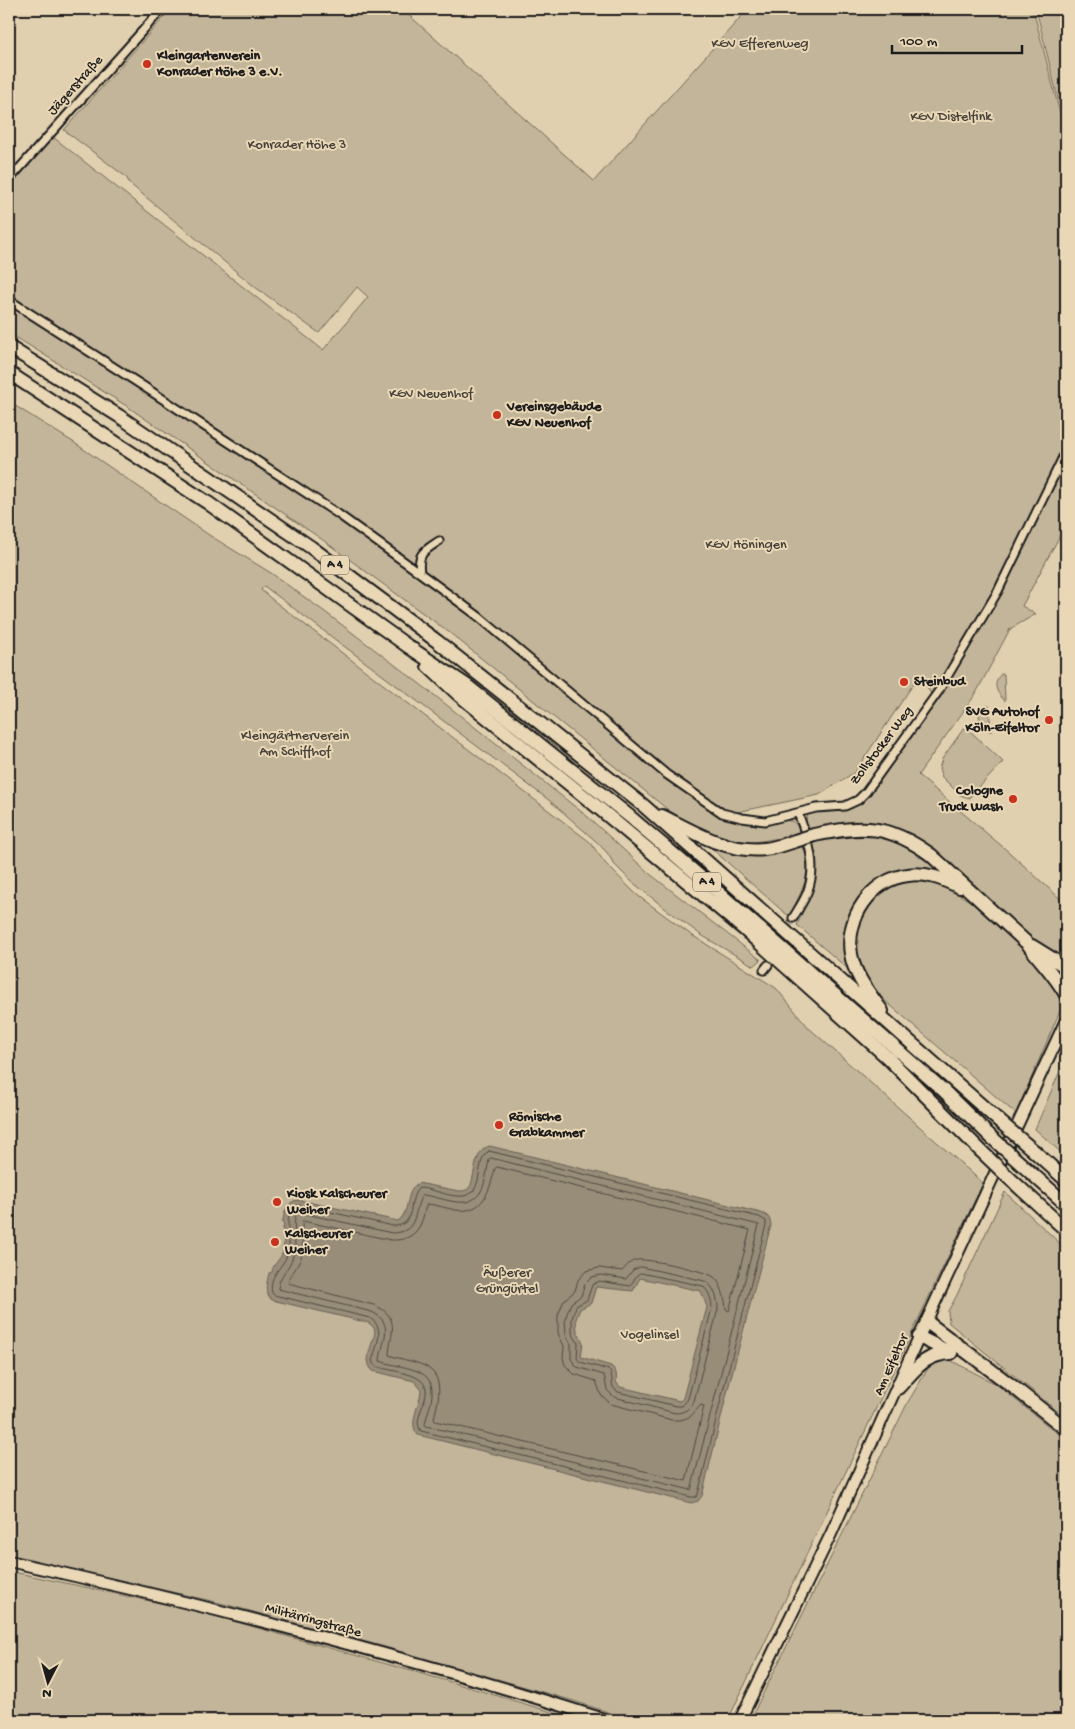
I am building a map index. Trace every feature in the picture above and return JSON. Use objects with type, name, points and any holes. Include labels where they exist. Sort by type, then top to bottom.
[{"type":"highway","name":"A 4","points":[[9,347],[119,416],[312,548],[438,642],[644,806],[1066,1180]]},
{"type":"highway","name":"A 4","points":[[9,373],[208,503],[409,647],[466,685],[688,866],[943,1090],[989,1135],[1066,1204]]},
{"type":"highway","name":"A 4","points":[[409,647],[458,694],[710,900],[887,1057],[989,1135]]},
{"type":"highway","points":[[644,806],[705,838],[737,848],[765,849],[843,829],[882,829],[897,834],[916,843],[931,855],[1028,944],[1052,973],[1066,995]]},
{"type":"highway","points":[[892,1026],[863,983],[851,956],[852,928],[860,908],[874,891],[884,883],[908,875],[924,874],[942,878],[970,892]]},
{"type":"highway","points":[[1028,944],[1063,962]]},
{"type":"highway","points":[[1052,973],[1066,981]]},
{"type":"highway","points":[[887,1057],[980,1150],[1066,1230]]},
{"type":"highway","points":[[927,1322],[1066,1429]]},
{"type":"highway","points":[[919,1338],[951,1353],[979,1362]]},
{"type":"highway","points":[[898,1388],[930,1357],[951,1353]]},
{"type":"main road","name":"Am Eifeltor","points":[[740,1720],[831,1534],[1066,1020]]},
{"type":"main road","name":"Militärringstraße","points":[[9,1561],[190,1602],[272,1623],[607,1720]]},
{"type":"street","name":"Jägerstraße","points":[[9,180],[162,9]]},
{"type":"street","name":"Zollstocker Weg","points":[[9,300],[322,504],[420,572],[478,616],[666,774],[722,813],[742,818],[765,821],[816,808],[845,806],[858,800],[866,792],[938,692],[998,591],[1066,451]]},
{"type":"street","points":[[420,572],[418,560],[423,551],[439,541]]},
{"type":"street","points":[[794,918],[808,891],[812,865],[811,851],[798,813]]},
{"type":"green space","points":[[171,9],[390,9],[394,12],[396,9],[402,9],[594,181],[748,9],[1033,9],[1066,137],[1066,449],[1006,569],[932,696],[920,674],[855,772],[819,795],[737,812],[765,819],[792,821],[797,825],[800,835],[748,843],[725,840],[683,822],[450,633],[320,538],[125,405],[9,333],[9,186],[53,137],[323,350],[368,297],[357,287],[319,333],[255,287],[130,184],[126,177],[64,130]]},
{"type":"green space","points":[[1036,9],[1066,9],[1066,131]]},
{"type":"green space","name":"Äußerer Grüngürtel","points":[[9,402],[73,442],[209,535],[271,573],[424,687],[588,817],[650,874],[761,960],[754,966],[701,935],[631,881],[614,864],[598,843],[550,801],[264,586],[261,590],[590,842],[605,863],[637,895],[690,934],[776,988],[809,1028],[983,1183],[728,1720],[632,1720],[574,1701],[385,1647],[216,1602],[9,1555]]},
{"type":"green space","points":[[1066,462],[1066,529],[1064,528],[1022,606],[1036,614],[1010,629],[975,695],[918,775],[1010,853],[1066,904],[1066,956],[1063,956],[1055,955],[1045,949],[931,849],[877,824],[853,821],[810,832],[805,825],[807,816],[814,811],[857,804],[942,690],[1011,571]]},
{"type":"green space","points":[[1001,674],[1004,674],[1005,701],[996,688]]},
{"type":"green space","points":[[986,706],[989,706],[991,732],[980,721],[979,715]]},
{"type":"green space","points":[[964,728],[969,730],[1003,762],[969,798],[960,795],[942,777],[939,769],[942,759]]},
{"type":"green space","points":[[855,834],[881,837],[903,844],[913,849],[942,873],[923,872],[890,876],[872,884],[865,891],[853,907],[846,926],[844,949],[848,969],[797,925],[806,904],[814,876],[813,843],[838,836]]},
{"type":"green space","points":[[803,846],[807,865],[805,882],[790,915],[786,914],[711,848],[740,854],[789,850]]},
{"type":"green space","points":[[917,880],[932,881],[970,901],[1054,981],[1063,999],[1062,1006],[1016,1114],[882,998],[866,981],[859,967],[855,942],[860,918],[866,907],[884,890],[900,883]]},
{"type":"green space","points":[[1066,1057],[1066,1157],[1035,1129]]},
{"type":"green space","points":[[1005,1192],[1066,1249],[1066,1418],[949,1323],[948,1311]]},
{"type":"green space","points":[[950,1360],[996,1384],[1066,1440],[1066,1720],[750,1720],[908,1402],[930,1365]]},
{"type":"green space","points":[[9,1571],[197,1611],[579,1720],[9,1720]]},
{"type":"water","name":"Kalscheurer Weiher","points":[[490,1146],[761,1213],[769,1219],[771,1225],[702,1496],[698,1501],[691,1503],[418,1435],[415,1430],[414,1419],[421,1389],[414,1381],[373,1371],[368,1362],[368,1357],[375,1332],[369,1323],[272,1300],[267,1294],[266,1287],[269,1273],[272,1272],[283,1250],[284,1224],[282,1223],[288,1205],[298,1200],[398,1221],[405,1213],[411,1191],[418,1183],[459,1191],[467,1189],[471,1185],[478,1156],[485,1148]],"holes":[[[640,1278],[701,1291],[707,1307],[683,1398],[680,1401],[620,1387],[616,1382],[615,1371],[611,1366],[581,1357],[583,1342],[577,1331],[576,1319],[580,1309],[591,1303],[596,1287],[633,1291]]]},
{"type":"tunnel","points":[[768,965],[793,918]]},
{"type":"place","name":"Kleingartenverein Konrader Höhe 3 e.V.","points":[[147,64]]},
{"type":"place","name":"Vereinsgebäude KGV Neuenhof","points":[[497,415]]},
{"type":"place","name":"Steinbud","points":[[904,682]]},
{"type":"place","name":"SVG Autohof Köln-Eifeltor","points":[[1049,720]]},
{"type":"place","name":"Cologne Truck Wash","points":[[1013,799]]},
{"type":"place","name":"Römische Grabkammer","points":[[499,1125]]},
{"type":"place","name":"Kiosk Kalscheurer Weiher","points":[[277,1202]]},
{"type":"place","name":"Kalscheurer Weiher","points":[[275,1242]]},
{"type":"park label","name":"KGV Efferenweg","points":[[760,44]]},
{"type":"park label","name":"KGV Distelfink","points":[[951,117]]},
{"type":"park label","name":"Konrader Höhe 3","points":[[297,145]]},
{"type":"park label","name":"KGV Neuenhof","points":[[431,394]]},
{"type":"park label","name":"KGV Höningen","points":[[746,545]]},
{"type":"park label","name":"Kleingärtnerverein Am Schiffhof","points":[[295,744]]},
{"type":"park label","name":"Vogelinsel","points":[[650,1335]]}]
